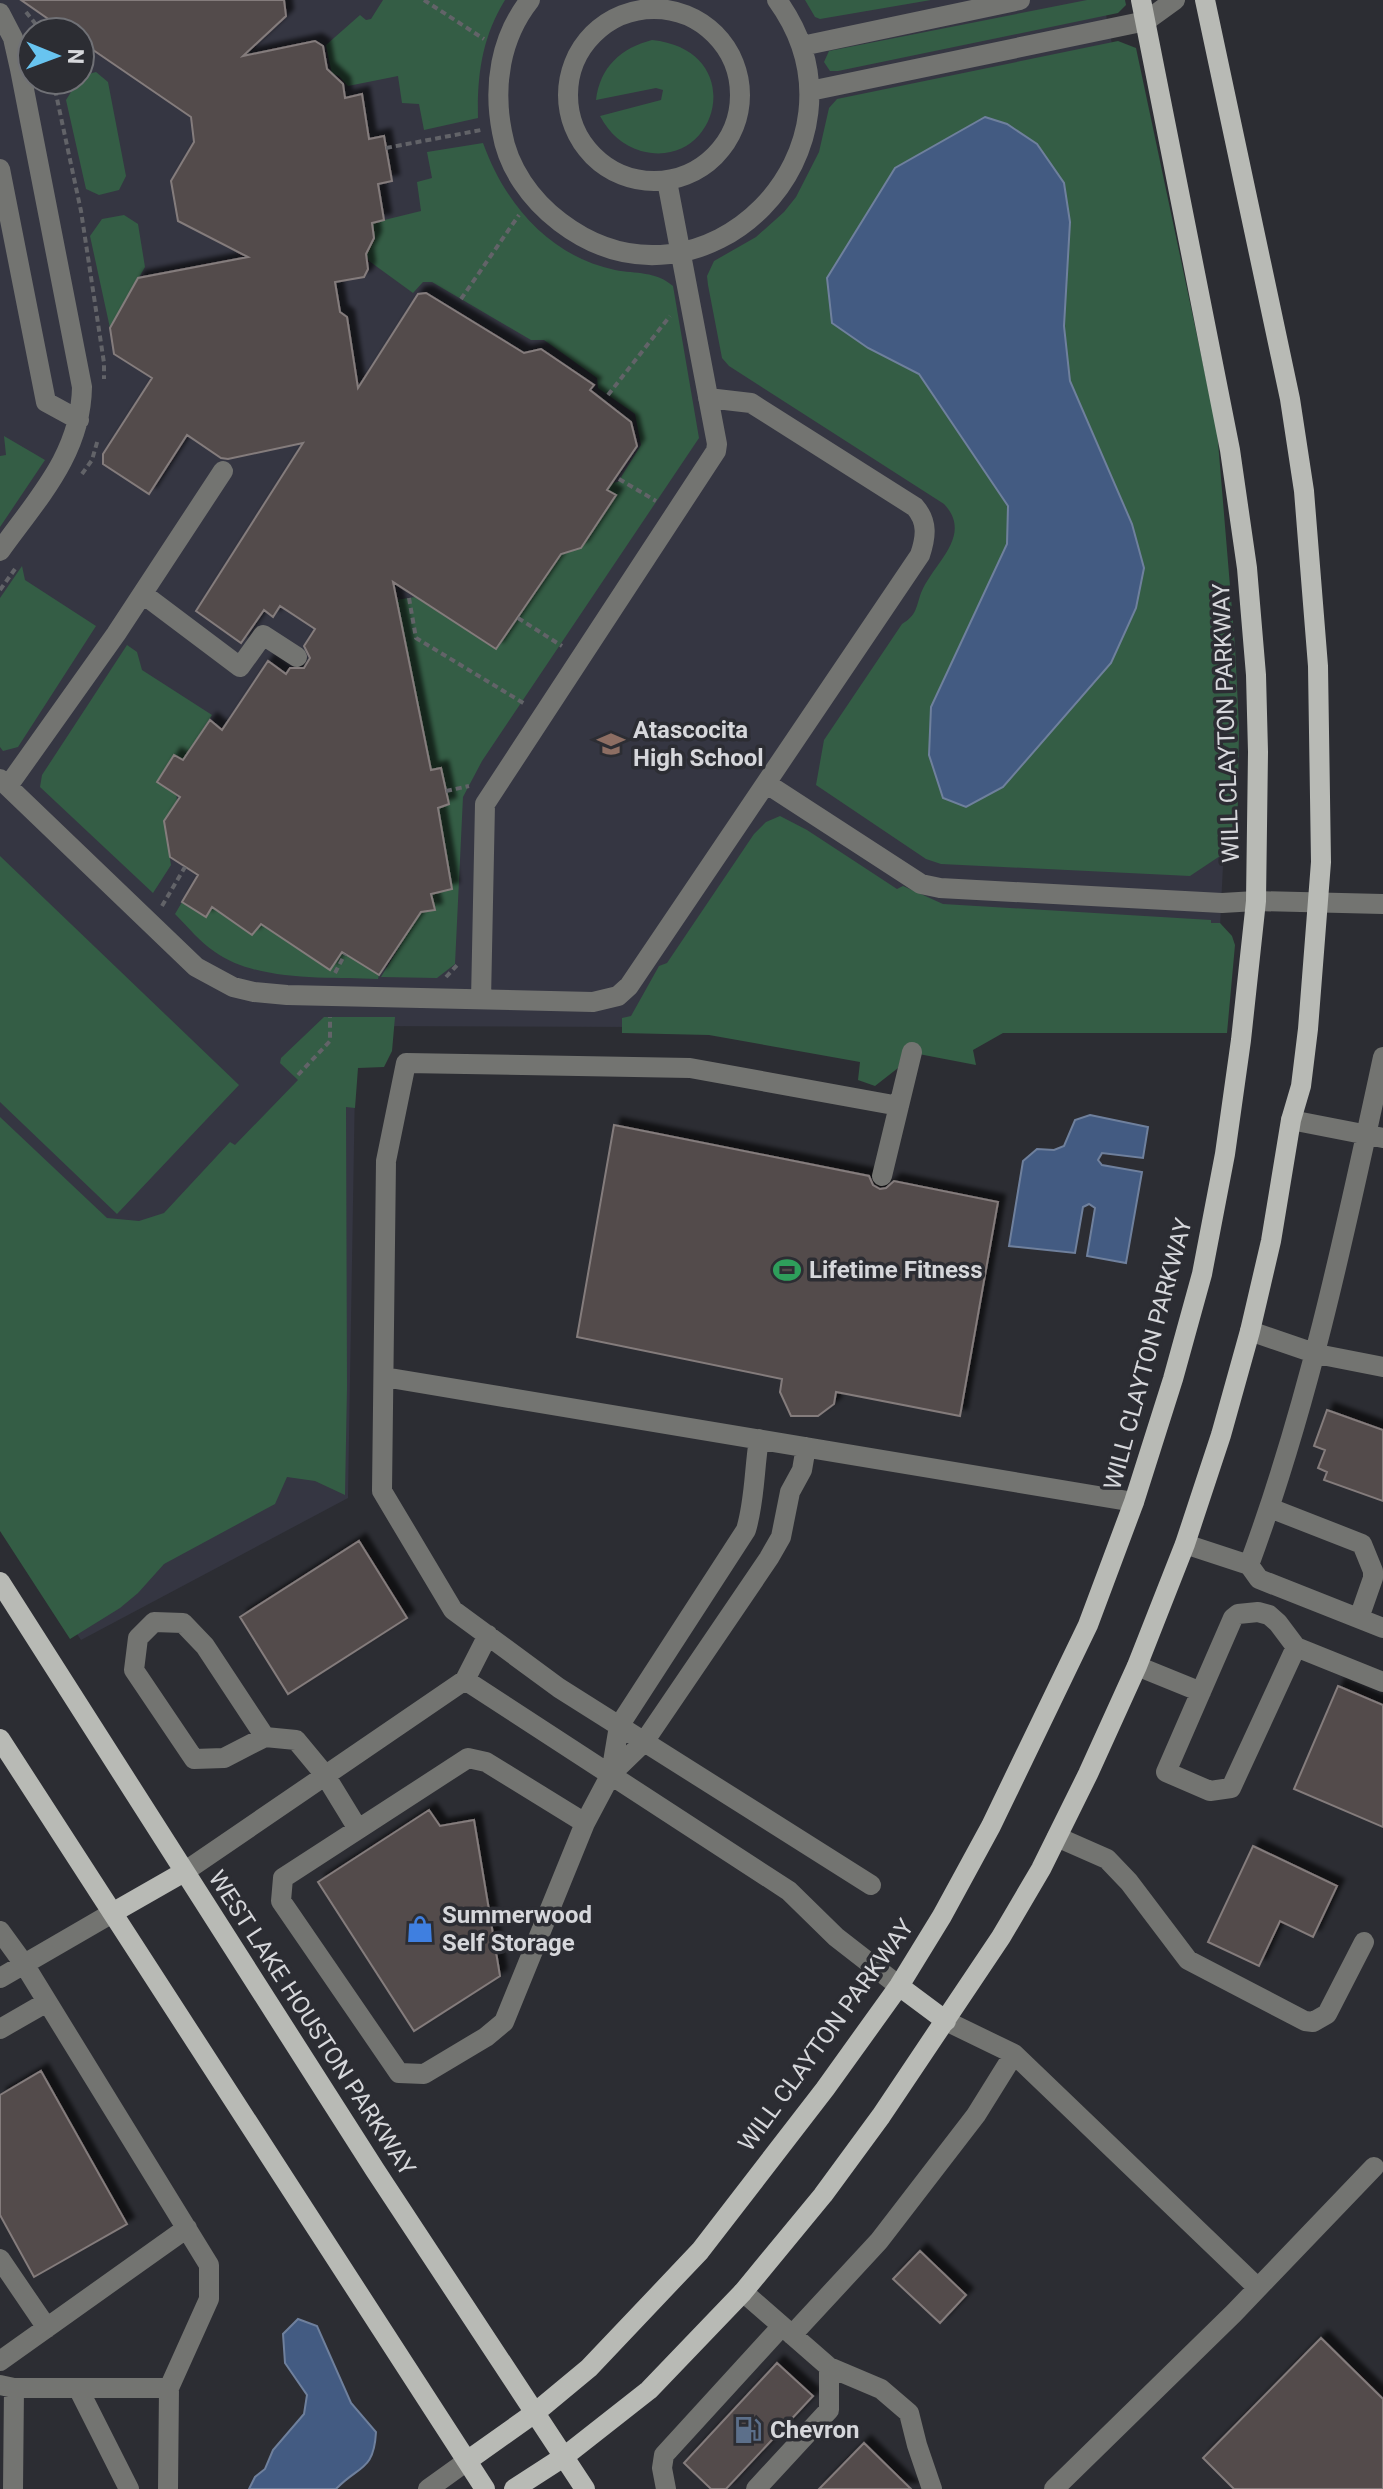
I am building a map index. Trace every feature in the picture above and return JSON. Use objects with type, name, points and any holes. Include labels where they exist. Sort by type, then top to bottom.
[{"type":"main road","name":"WILL CLAYTON PARKWAY","points":[[467,2461],[536,2412],[589,2368],[700,2251],[825,2089],[899,1986],[991,1826],[1088,1625],[1134,1502],[1202,1274],[1225,1154],[1253,949],[1258,853],[1256,675],[1247,568],[1230,450],[1141,0]]},
{"type":"main road","points":[[514,2489],[565,2456],[649,2390],[743,2292],[848,2161],[1001,1937],[1057,1837],[1137,1666],[1185,1544],[1221,1435],[1250,1331],[1271,1241],[1291,1120],[1301,1086],[1319,903],[1321,752],[1318,666],[1304,491],[1290,399],[1205,0]]},
{"type":"main road","name":"WEST LAKE HOUSTON PARKWAY","points":[[0,1582],[375,2170],[585,2489]]},
{"type":"main road","points":[[0,1739],[485,2489]]},
{"type":"main road","points":[[114,1912],[184,1872]]},
{"type":"main road","points":[[899,1986],[946,2021]]},
{"type":"street","points":[[530,0],[513,28],[503,55],[489,125],[529,191],[548,213],[596,243],[624,251],[652,254],[711,243],[740,228],[775,195],[799,154],[807,123],[810,91],[802,46],[777,0]]},
{"type":"street","points":[[802,46],[1020,0]]},
{"type":"street","points":[[810,91],[1146,21],[1175,0]]},
{"type":"street","points":[[634,5],[663,9],[702,23],[713,31],[730,53],[739,79],[741,93],[737,121],[725,146],[694,173],[667,181],[638,181],[611,170],[580,139],[569,111],[569,82],[579,54],[596,31],[634,5]]},
{"type":"street","points":[[0,13],[13,38],[82,387],[79,420],[66,457],[0,551]]},
{"type":"street","points":[[0,169],[46,402],[79,420]]},
{"type":"street","points":[[481,1000],[485,804],[716,451],[667,181]]},
{"type":"street","points":[[223,471],[143,594],[4,782],[196,967],[216,979],[254,992],[287,995],[593,1002],[618,996],[629,986],[920,555],[926,528],[923,516],[915,507],[751,403],[708,398]]},
{"type":"street","points":[[143,594],[240,667],[263,635],[297,657]]},
{"type":"street","points":[[767,784],[921,884],[940,888],[1222,903],[1383,904]]},
{"type":"street","points":[[882,1176],[912,1052]]},
{"type":"street","points":[[1249,1565],[1270,1508],[1317,1354],[1375,1137],[1383,1057]]},
{"type":"street","points":[[871,1885],[559,1688],[453,1610],[382,1491],[386,1161],[406,1063],[690,1068],[899,1106]]},
{"type":"street","points":[[1291,1120],[1375,1137]]},
{"type":"street","points":[[1250,1331],[1317,1354],[1383,1367]]},
{"type":"street","points":[[384,1377],[1134,1502]]},
{"type":"street","points":[[611,1774],[619,1726],[746,1530],[752,1511],[759,1439]]},
{"type":"street","points":[[585,1823],[486,1762],[468,1758],[283,1878],[281,1901],[399,2073],[424,2074],[486,2037],[504,2022],[585,1823],[611,1774],[644,1742],[781,1537],[790,1492],[802,1470],[806,1447]]},
{"type":"street","points":[[1270,1508],[1362,1544],[1373,1578],[1359,1618]]},
{"type":"street","points":[[1185,1544],[1249,1565],[1259,1579],[1383,1628]]},
{"type":"street","points":[[1296,1647],[1231,1788],[1210,1791],[1166,1772],[1233,1618],[1238,1614],[1258,1612],[1269,1615],[1296,1647],[1383,1682]]},
{"type":"street","points":[[265,1737],[205,1646],[183,1623],[154,1622],[138,1638],[134,1670],[194,1759],[224,1758],[265,1737],[296,1740],[325,1775],[358,1829]]},
{"type":"street","points":[[184,1872],[465,1680],[488,1635]]},
{"type":"street","points":[[1137,1666],[1201,1692]]},
{"type":"street","points":[[465,1680],[789,1891],[836,1937],[899,1986]]},
{"type":"street","points":[[1057,1837],[1107,1859],[1129,1882],[1188,1960],[1305,2021],[1313,2022],[1327,2014],[1364,1942]]},
{"type":"street","points":[[0,1978],[114,1912]]},
{"type":"street","points":[[0,1931],[24,1964],[209,2265],[209,2299],[169,2388],[168,2489]]},
{"type":"street","points":[[0,2029],[47,2002]]},
{"type":"street","points":[[946,2021],[1014,2054],[1258,2288]]},
{"type":"street","points":[[666,2489],[662,2468],[664,2455],[879,2241],[976,2115],[1014,2054]]},
{"type":"street","points":[[1054,2489],[1258,2288],[1374,2167]]},
{"type":"street","points":[[0,2361],[187,2228]]},
{"type":"street","points":[[0,2259],[47,2328]]},
{"type":"street","points":[[743,2292],[829,2367],[881,2389],[909,2413],[932,2489]]},
{"type":"street","points":[[756,2489],[829,2410],[829,2367]]},
{"type":"street","points":[[13,2489],[7,2387],[169,2388]]},
{"type":"street","points":[[78,2388],[129,2489]]},
{"type":"street","name":"WILL CLAYTON PARKWAY","points":[[428,2489],[467,2461]]},
{"type":"path","points":[[424,0],[489,42]]},
{"type":"path","points":[[386,148],[489,125]]},
{"type":"path","points":[[461,299],[523,210]]},
{"type":"path","points":[[608,395],[671,314]]},
{"type":"path","points":[[619,479],[675,513]]},
{"type":"path","points":[[409,598],[416,638],[525,704]]},
{"type":"path","points":[[518,618],[564,647],[556,659]]},
{"type":"path","points":[[518,716],[533,693]]},
{"type":"path","points":[[446,791],[472,785],[466,797]]},
{"type":"path","points":[[161,907],[185,867]]},
{"type":"path","points":[[153,899],[169,915]]},
{"type":"path","points":[[444,979],[456,969],[463,956]]},
{"type":"shaded area","name":"Atascocita High School","points":[[0,0],[1103,0],[1205,497],[1225,825],[1215,1029],[356,1026],[348,1498],[81,1640],[0,1517]]},
{"type":"green space","points":[[383,0],[505,0],[491,28],[482,57],[478,118],[424,130],[419,104],[402,103],[398,76],[348,86],[339,76],[332,74],[326,45],[360,15],[366,20],[371,19]]},
{"type":"green space","points":[[805,0],[931,0],[820,19],[815,17]]},
{"type":"green space","points":[[1087,0],[1125,0],[1126,5],[1118,13],[838,71],[830,71],[824,62],[829,51]]},
{"type":"green space","points":[[652,40],[683,49],[703,65],[712,85],[712,107],[705,128],[689,144],[668,153],[641,151],[628,146],[612,133],[600,116],[661,100],[663,90],[656,88],[596,100],[602,78],[614,61],[631,48]]},
{"type":"green space","points":[[1118,41],[1136,48],[1217,430],[1239,728],[1237,853],[1223,854],[1190,876],[941,864],[926,859],[816,785],[824,740],[902,624],[917,607],[921,593],[953,538],[955,527],[952,516],[944,504],[729,366],[722,358],[707,276],[714,261],[756,237],[796,197],[819,152],[829,108],[837,99]]},
{"type":"green space","points":[[96,72],[108,82],[126,176],[119,190],[99,195],[86,189],[66,100],[68,96],[96,96]]},
{"type":"green space","points":[[483,143],[492,165],[517,206],[550,240],[591,263],[653,275],[673,286],[699,438],[482,761],[463,797],[455,964],[437,978],[381,977],[431,894],[438,808],[449,804],[441,769],[431,770],[396,600],[415,597],[492,647],[499,646],[566,547],[572,551],[581,548],[615,496],[599,485],[618,482],[641,445],[635,414],[598,388],[597,378],[544,340],[531,340],[432,282],[423,282],[413,293],[369,261],[364,247],[372,223],[421,211],[417,182],[432,178],[427,152]]},
{"type":"green space","points":[[124,215],[138,224],[145,267],[110,328],[90,236],[102,219]]},
{"type":"green space","points":[[4,436],[45,460],[0,527],[0,456],[6,455]]},
{"type":"green space","points":[[22,566],[25,580],[96,626],[18,747],[3,751],[0,747],[0,598]]},
{"type":"green space","points":[[127,645],[137,652],[142,670],[212,715],[183,760],[174,755],[177,802],[164,821],[171,865],[153,893],[40,787],[42,775]]},
{"type":"green space","points":[[780,816],[807,830],[897,889],[903,886],[943,904],[1220,923],[1232,936],[1235,945],[1227,1033],[1003,1033],[973,1050],[976,1065],[903,1051],[898,1068],[875,1086],[858,1080],[860,1062],[709,1035],[622,1033],[622,1018],[631,1016],[659,966],[667,963],[754,834],[766,822]]},
{"type":"green space","points":[[0,856],[239,1085],[117,1214],[0,1102]]},
{"type":"green space","points":[[182,902],[212,907],[252,935],[261,923],[342,951],[379,975],[378,979],[294,976],[251,969],[232,962],[204,944],[175,914]]},
{"type":"green space","points":[[324,1017],[395,1017],[392,1051],[384,1067],[358,1068],[355,1108],[346,1107],[345,1495],[315,1481],[287,1477],[275,1504],[164,1564],[120,1608],[70,1639],[0,1531],[0,1117],[107,1218],[139,1221],[164,1213],[230,1142],[235,1145],[298,1080],[280,1063],[281,1058]]},
{"type":"water","points":[[985,117],[1007,124],[1037,144],[1064,183],[1070,222],[1064,326],[1070,381],[1132,524],[1144,568],[1136,608],[1111,663],[1003,787],[966,807],[943,798],[929,755],[931,707],[1007,544],[1008,506],[919,374],[868,348],[832,323],[827,278],[895,168]]},
{"type":"water","points":[[1090,1115],[1148,1127],[1143,1158],[1102,1153],[1098,1160],[1102,1165],[1142,1172],[1126,1263],[1087,1256],[1095,1208],[1089,1204],[1083,1207],[1075,1253],[1009,1246],[1023,1161],[1037,1149],[1054,1150],[1064,1146],[1075,1120]]},
{"type":"water","points":[[298,2319],[317,2326],[351,2403],[376,2432],[375,2445],[369,2461],[336,2489],[249,2489],[255,2477],[265,2469],[273,2450],[304,2414],[307,2395],[285,2363],[283,2334]]},
{"type":"building","points":[[21,0],[284,0],[286,16],[243,56],[315,41],[323,46],[327,69],[343,84],[345,98],[362,94],[369,139],[384,136],[392,181],[378,184],[384,220],[372,223],[374,238],[366,254],[368,269],[364,277],[335,282],[340,312],[347,317],[358,388],[418,294],[426,293],[524,353],[541,349],[594,385],[590,390],[631,422],[637,446],[607,490],[616,495],[581,548],[561,554],[496,649],[393,582],[431,770],[441,768],[449,804],[438,808],[452,889],[431,894],[435,910],[421,912],[379,975],[342,952],[330,970],[261,924],[252,935],[212,907],[206,917],[182,902],[198,875],[170,857],[164,821],[180,797],[157,782],[174,755],[183,760],[210,720],[222,730],[268,661],[286,674],[290,668],[304,668],[310,658],[304,646],[315,629],[280,606],[273,617],[264,610],[241,643],[196,611],[303,443],[228,459],[221,458],[187,435],[149,494],[103,464],[103,454],[152,378],[114,354],[110,328],[138,278],[248,257],[178,221],[171,181],[194,142],[191,117],[96,52],[96,16],[44,16]]},
{"type":"building","name":"Lifetime Fitness","points":[[614,1125],[869,1176],[873,1185],[880,1189],[894,1181],[998,1202],[960,1416],[836,1392],[834,1404],[818,1416],[791,1416],[780,1392],[782,1379],[577,1337]]},
{"type":"building","points":[[1327,1410],[1383,1430],[1383,1501],[1324,1480],[1327,1472],[1318,1468],[1325,1450],[1314,1446]]},
{"type":"building","points":[[359,1541],[407,1618],[288,1694],[240,1617]]},
{"type":"building","points":[[1338,1686],[1383,1705],[1383,1827],[1294,1789]]},
{"type":"building","name":"Summerwood Self Storage","points":[[429,1810],[440,1826],[474,1820],[500,1976],[414,2031],[318,1882]]},
{"type":"building","points":[[1253,1846],[1337,1886],[1313,1937],[1280,1921],[1259,1966],[1208,1942]]},
{"type":"building","points":[[41,2071],[127,2224],[34,2277],[0,2215],[0,2095]]},
{"type":"building","points":[[920,2251],[966,2295],[940,2323],[893,2279]]},
{"type":"building","points":[[1321,2338],[1383,2399],[1383,2489],[1234,2489],[1203,2458]]},
{"type":"building","name":"Chevron","points":[[777,2363],[813,2396],[726,2489],[711,2489],[684,2463]]},
{"type":"building","points":[[864,2443],[911,2489],[819,2489]]},
{"type":"place","name":"Atascocita High School","points":[[611,744]]},
{"type":"place","name":"Lifetime Fitness","points":[[787,1270]]},
{"type":"place","name":"Summerwood Self Storage","points":[[420,1929]]},
{"type":"place","name":"Chevron","points":[[748,2430]]}]
